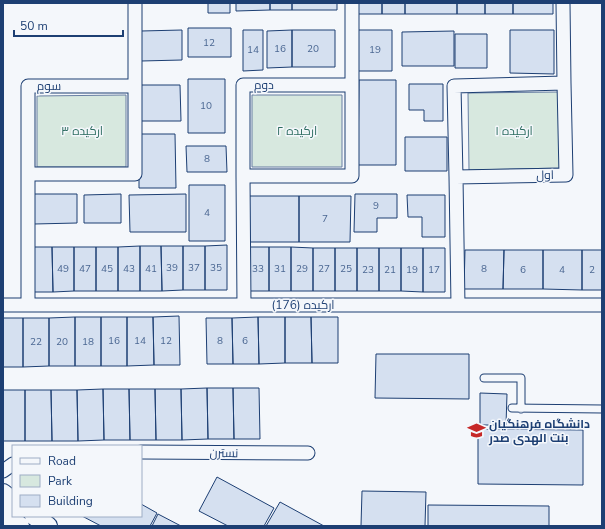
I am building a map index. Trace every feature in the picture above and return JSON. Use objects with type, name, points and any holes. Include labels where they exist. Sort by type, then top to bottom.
[{"type":"main road","points":[[3,494],[12,500]]},
{"type":"main road","points":[[3,513],[20,526]]},
{"type":"main road","points":[[35,517],[48,526]]},
{"type":"street","points":[[28,174],[135,174],[135,3]]},
{"type":"street","points":[[243,176],[352,176],[352,3]]},
{"type":"street","name":"اول","points":[[456,177],[566,175],[563,3]]},
{"type":"street","points":[[458,305],[454,86],[564,83]]},
{"type":"street","name":"دوم","points":[[244,305],[243,85],[352,84]]},
{"type":"street","name":"سوم","points":[[28,305],[28,86],[135,86]]},
{"type":"street","name":"ارکیده (176)","points":[[3,305],[602,305]]},
{"type":"street","name":"نسترن","points":[[142,452],[308,453]]},
{"type":"street","points":[[3,471],[12,465]]},
{"type":"lane","points":[[484,378],[522,378],[521,409]]},
{"type":"lane","points":[[512,408],[602,409]]},
{"type":"green space","name":"ارکیده ۱","points":[[560,92],[561,168],[469,170],[468,93]]},
{"type":"green space","name":"ارکیده ۳","points":[[126,95],[126,167],[37,167],[37,96]]},
{"type":"green space","name":"ارکیده ۲","points":[[252,95],[342,95],[342,167],[252,167]]},
{"type":"building","points":[[208,3],[230,3],[230,13],[208,13]]},
{"type":"building","points":[[236,3],[270,3],[270,10],[236,11]]},
{"type":"building","points":[[270,3],[292,3],[292,10],[270,10]]},
{"type":"building","points":[[292,3],[337,3],[337,10],[292,10]]},
{"type":"building","points":[[356,3],[382,3],[382,14],[356,14]]},
{"type":"building","points":[[382,3],[405,3],[405,14],[382,14]]},
{"type":"building","points":[[405,3],[457,3],[457,14],[405,14]]},
{"type":"building","points":[[457,3],[485,3],[485,14],[457,14]]},
{"type":"building","points":[[485,3],[513,3],[513,14],[485,14]]},
{"type":"building","points":[[513,3],[553,3],[553,14],[513,14]]},
{"type":"building","points":[[188,28],[231,28],[231,57],[188,57]]},
{"type":"building","points":[[182,30],[182,60],[141,61],[141,31]]},
{"type":"building","points":[[243,30],[263,30],[263,70],[243,71]]},
{"type":"building","points":[[292,30],[292,67],[267,68],[267,31]]},
{"type":"building","points":[[292,30],[335,30],[335,67],[292,67]]},
{"type":"building","points":[[358,30],[392,30],[392,71],[358,71]]},
{"type":"building","points":[[510,30],[554,30],[554,74],[510,73]]},
{"type":"building","points":[[454,31],[454,66],[402,66],[402,32]]},
{"type":"building","points":[[455,34],[487,34],[487,68],[455,68]]},
{"type":"building","points":[[188,79],[225,79],[225,133],[188,133]]},
{"type":"building","points":[[359,80],[396,80],[396,165],[358,165]]},
{"type":"building","points":[[409,84],[443,84],[443,121],[424,121],[424,110],[409,110]]},
{"type":"building","points":[[141,85],[180,85],[181,121],[141,121]]},
{"type":"building","points":[[139,134],[175,134],[176,188],[139,188]]},
{"type":"building","points":[[405,137],[447,137],[447,171],[405,171]]},
{"type":"building","points":[[186,146],[226,146],[227,172],[187,172]]},
{"type":"building","points":[[189,185],[225,185],[225,241],[189,241]]},
{"type":"building","points":[[34,194],[77,194],[77,223],[34,224]]},
{"type":"building","points":[[121,194],[121,223],[84,223],[84,195]]},
{"type":"building","points":[[186,194],[186,232],[130,232],[129,195]]},
{"type":"building","points":[[355,194],[397,194],[397,218],[377,218],[377,232],[354,232]]},
{"type":"building","points":[[407,195],[445,195],[445,237],[422,237],[422,217],[408,217]]},
{"type":"building","points":[[247,196],[299,196],[299,242],[247,242]]},
{"type":"building","points":[[299,196],[351,196],[350,242],[299,242]]},
{"type":"building","points":[[227,245],[227,290],[205,290],[205,246]]},
{"type":"building","points":[[140,246],[140,291],[118,291],[118,247]]},
{"type":"building","points":[[140,246],[161,246],[162,291],[140,291]]},
{"type":"building","points":[[161,246],[183,246],[183,290],[162,291]]},
{"type":"building","points":[[183,246],[205,246],[205,290],[183,290]]},
{"type":"building","points":[[31,247],[52,247],[53,292],[31,292]]},
{"type":"building","points":[[52,247],[74,247],[74,291],[53,292]]},
{"type":"building","points":[[74,247],[96,247],[96,291],[74,291]]},
{"type":"building","points":[[96,247],[118,247],[118,291],[96,291]]},
{"type":"building","points":[[247,247],[269,247],[269,291],[247,291]]},
{"type":"building","points":[[269,247],[291,247],[291,291],[269,291]]},
{"type":"building","points":[[291,247],[313,248],[313,291],[291,291]]},
{"type":"building","points":[[313,248],[335,248],[335,291],[313,291]]},
{"type":"building","points":[[335,248],[357,248],[357,291],[335,291]]},
{"type":"building","points":[[357,248],[379,248],[379,291],[357,291]]},
{"type":"building","points":[[379,248],[401,248],[401,291],[379,291]]},
{"type":"building","points":[[401,248],[423,248],[423,292],[401,291]]},
{"type":"building","points":[[423,248],[445,248],[445,292],[423,292]]},
{"type":"building","points":[[465,250],[504,250],[503,289],[464,289]]},
{"type":"building","points":[[504,250],[543,250],[543,289],[503,289]]},
{"type":"building","points":[[543,250],[582,250],[582,290],[543,289]]},
{"type":"building","points":[[582,250],[602,250],[602,290],[582,290]]},
{"type":"building","points":[[179,316],[180,365],[154,365],[153,317]]},
{"type":"building","points":[[75,317],[101,317],[101,366],[75,366]]},
{"type":"building","points":[[75,317],[75,366],[49,366],[49,318]]},
{"type":"building","points":[[101,317],[127,317],[127,366],[101,366]]},
{"type":"building","points":[[127,317],[153,317],[154,365],[127,366]]},
{"type":"building","points":[[258,317],[285,317],[285,363],[259,364]]},
{"type":"building","points":[[258,317],[259,364],[233,364],[232,318]]},
{"type":"building","points":[[285,317],[311,317],[312,363],[285,363]]},
{"type":"building","points":[[311,317],[338,317],[338,363],[312,363]]},
{"type":"building","points":[[3,318],[23,318],[23,367],[3,367]]},
{"type":"building","points":[[23,318],[49,318],[49,366],[23,367]]},
{"type":"building","points":[[206,318],[232,318],[233,364],[207,364]]},
{"type":"building","points":[[376,354],[469,354],[469,399],[375,398]]},
{"type":"building","points":[[207,388],[233,388],[234,439],[208,439]]},
{"type":"building","points":[[207,388],[208,439],[182,440],[181,389]]},
{"type":"building","points":[[233,388],[259,388],[260,439],[234,439]]},
{"type":"building","points":[[103,389],[129,389],[130,440],[104,440]]},
{"type":"building","points":[[103,389],[104,440],[78,441],[77,390]]},
{"type":"building","points":[[129,389],[155,389],[156,440],[130,440]]},
{"type":"building","points":[[155,389],[181,389],[182,440],[156,440]]},
{"type":"building","points":[[3,390],[25,390],[25,441],[3,441]]},
{"type":"building","points":[[25,390],[51,390],[52,441],[25,441]]},
{"type":"building","points":[[51,390],[77,390],[78,441],[52,441]]},
{"type":"building","points":[[480,393],[507,394],[506,425],[480,425]]},
{"type":"building","points":[[478,429],[583,430],[583,485],[478,484]]},
{"type":"building","points":[[217,477],[274,508],[264,526],[228,526],[199,511]]},
{"type":"building","points":[[362,491],[426,492],[425,526],[361,526]]},
{"type":"building","points":[[280,502],[324,526],[266,526]]},
{"type":"building","points":[[142,505],[157,513],[150,526],[101,526],[84,517],[142,517]]},
{"type":"building","points":[[428,505],[549,506],[549,526],[428,526]]},
{"type":"building","points":[[158,514],[181,526],[152,526]]},
{"type":"place","name":"دانشگاه فرهنگیان بنت الهدی صدر","points":[[476,431]]}]
